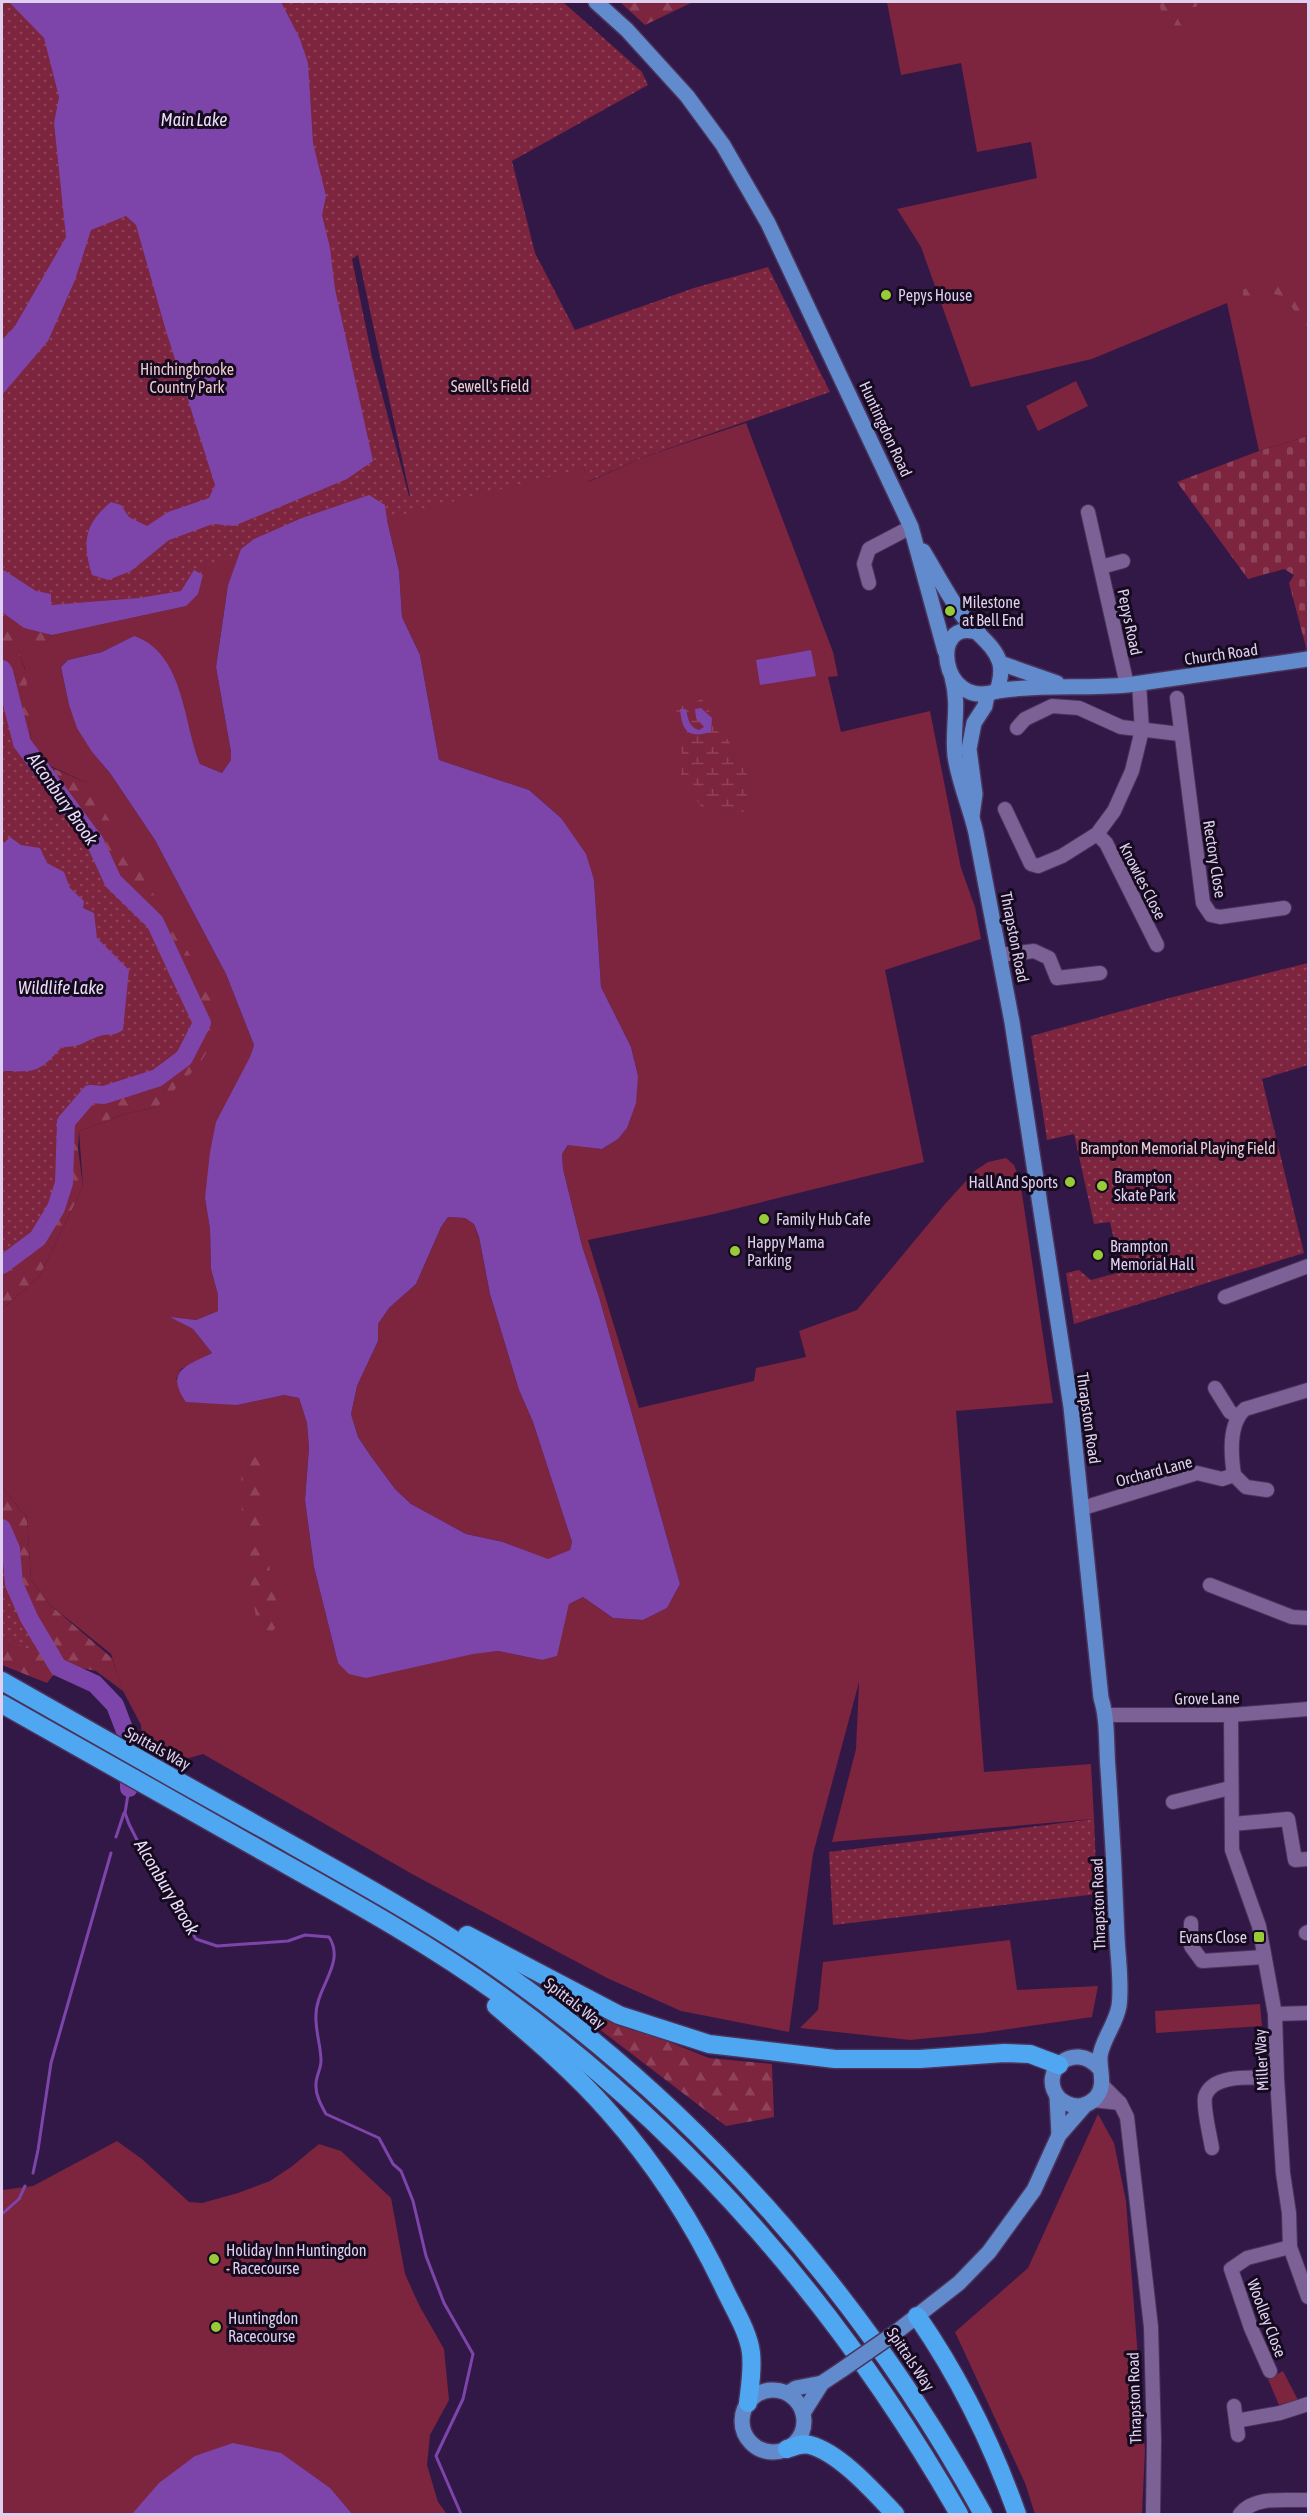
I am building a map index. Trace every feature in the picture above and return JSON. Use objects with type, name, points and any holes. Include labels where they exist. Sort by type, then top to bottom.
[{"type":"highway","name":"Spittals Way","points":[[2,1681],[440,1931],[532,1994],[636,2077],[717,2154],[787,2229],[851,2308],[915,2400],[983,2514]]},
{"type":"highway","points":[[2,1704],[386,1921],[497,1993],[572,2050],[643,2112],[710,2177],[780,2256],[839,2329],[912,2435],[959,2514]]},
{"type":"highway","points":[[352,1879],[414,1905],[493,1950],[619,2015],[709,2044],[835,2059],[920,2059],[1004,2053],[1030,2054],[1067,2060]]},
{"type":"highway","points":[[386,1921],[491,2001],[538,2042],[609,2111],[660,2177],[709,2256],[744,2331],[751,2350],[752,2374],[748,2403]]},
{"type":"highway","points":[[917,2316],[939,2348],[969,2401],[997,2460],[1017,2514]]},
{"type":"highway","points":[[787,2449],[799,2444],[808,2444],[822,2450],[856,2476],[895,2514]]},
{"type":"main road","name":"Huntingdon Road","points":[[596,2],[627,30],[680,87],[723,145],[768,223],[912,530]]},
{"type":"main road","points":[[912,530],[954,604],[988,642],[999,663],[1071,687]]},
{"type":"main road","name":"Thrapston Road","points":[[912,530],[957,695],[955,755],[964,797],[972,816],[1000,955],[1071,1407],[1101,1698],[1107,1715],[1105,1735],[1120,1995],[1119,2007],[1103,2044],[1099,2068],[1102,2085]]},
{"type":"main road","points":[[945,651],[950,638],[958,632],[968,629],[979,633]]},
{"type":"main road","name":"Church Road","points":[[1133,684],[1308,659]]},
{"type":"main road","name":"Thrapston Road","points":[[972,816],[975,794],[969,749],[974,723],[1000,682],[999,663]]},
{"type":"main road","points":[[952,677],[968,693],[992,693],[1017,688],[1098,688],[1133,684]]},
{"type":"main road","points":[[1102,2085],[1097,2097],[1076,2106],[1065,2103],[1058,2096],[1053,2085],[1053,2076],[1067,2060],[1095,2043],[1110,2029]]},
{"type":"main road","points":[[1067,2060],[1085,2056],[1099,2068]]},
{"type":"main road","points":[[1058,2096],[1059,2135]]},
{"type":"main road","points":[[788,2393],[796,2388],[822,2383],[895,2333],[959,2283],[989,2252],[1034,2190],[1059,2135],[1089,2102]]},
{"type":"main road","points":[[803,2413],[796,2400],[788,2393],[771,2390],[758,2394],[748,2403],[743,2415],[743,2427],[747,2438],[758,2449],[774,2452],[787,2449],[794,2444],[802,2432],[803,2413],[822,2383]]},
{"type":"street","name":"Pepys Road","points":[[1005,809],[1031,864],[1038,866],[1062,856],[1096,834],[1114,811],[1132,771],[1142,730],[1133,684],[1088,512]]},
{"type":"street","points":[[869,583],[864,564],[869,549],[912,530]]},
{"type":"street","points":[[1101,567],[1123,561]]},
{"type":"street","name":"Rectory Close","points":[[1177,698],[1203,903],[1211,915],[1220,917],[1284,908]]},
{"type":"street","points":[[1017,728],[1025,719],[1052,706],[1079,708],[1121,727],[1180,734]]},
{"type":"street","name":"Knowles Close","points":[[1096,834],[1106,843],[1157,945]]},
{"type":"street","points":[[1000,955],[1034,951],[1049,958],[1057,978],[1100,973]]},
{"type":"street","points":[[1225,1298],[1308,1266]]},
{"type":"street","points":[[1215,1388],[1230,1412],[1237,1416]]},
{"type":"street","points":[[1234,1475],[1232,1463],[1234,1426],[1237,1416],[1245,1409],[1308,1390]]},
{"type":"street","name":"Orchard Lane","points":[[1083,1508],[1197,1473],[1222,1479],[1234,1475],[1246,1487],[1268,1490]]},
{"type":"street","points":[[1210,1585],[1292,1617],[1308,1618]]},
{"type":"street","name":"Grove Lane","points":[[1107,1715],[1231,1715],[1308,1709]]},
{"type":"street","name":"Miller Way","points":[[1231,1715],[1232,1850],[1259,1926],[1275,2014],[1277,2078],[1290,2247],[1308,2297]]},
{"type":"street","points":[[1173,1802],[1230,1788]]},
{"type":"street","points":[[1232,1824],[1288,1819],[1295,1860],[1308,1859]]},
{"type":"street","points":[[1191,1923],[1191,1946],[1202,1961],[1264,1957]]},
{"type":"street","points":[[1275,2014],[1308,2013]]},
{"type":"street","points":[[1212,2148],[1205,2098],[1212,2087],[1224,2079],[1277,2078]]},
{"type":"street","points":[[1102,2085],[1120,2103]]},
{"type":"street","points":[[1089,2102],[1120,2103]]},
{"type":"street","name":"Thrapston Road","points":[[1120,2103],[1127,2117],[1150,2327],[1154,2441],[1153,2514]]},
{"type":"street","name":"Woolley Close","points":[[1270,2371],[1251,2328],[1231,2269],[1247,2258],[1290,2247]]},
{"type":"street","points":[[1233,2406],[1237,2428],[1308,2404]]},
{"type":"street","points":[[1240,2514],[1261,2502],[1280,2499],[1308,2500]]},
{"type":"green space","name":"Hinchingbrooke Country Park","points":[[2,2],[563,2],[642,72],[648,85],[512,161],[535,253],[575,330],[694,288],[768,267],[830,392],[644,457],[587,482],[584,468],[201,566],[202,578],[199,588],[186,606],[52,635],[24,628],[7,616],[2,617]],"holes":[[[358,255],[410,496],[372,357],[352,259]]]},
{"type":"green space","points":[[620,2],[657,3],[693,2],[645,25]]},
{"type":"green space","points":[[887,2],[1308,2],[1308,436],[1259,451],[1227,303],[1092,359],[971,387],[921,247],[897,209],[1037,178],[1031,142],[977,152],[961,63],[901,75]]},
{"type":"green space","points":[[1159,2],[1199,2],[1196,7],[1184,7],[1176,11],[1184,29],[1178,39],[1168,40]]},
{"type":"green space","points":[[1266,282],[1290,288],[1301,303],[1307,319],[1308,356],[1296,314],[1283,297],[1274,294],[1263,296],[1249,308],[1243,306],[1243,290],[1251,285]]},
{"type":"green space","points":[[1076,381],[1088,406],[1038,431],[1026,406]]},
{"type":"green space","points":[[746,423],[833,652],[838,676],[828,677],[841,732],[930,711],[961,868],[975,907],[981,939],[885,970],[924,1162],[710,1215],[588,1240],[639,1408],[754,1381],[756,1368],[806,1357],[799,1331],[857,1310],[976,1170],[988,1162],[1006,1158],[1014,1165],[1020,1180],[1053,1403],[956,1411],[984,1772],[1091,1764],[1094,1819],[832,1842],[856,1749],[859,1682],[813,1854],[789,2032],[681,2011],[607,1978],[412,1874],[203,1754],[172,1763],[143,1746],[141,1725],[122,1689],[111,1654],[49,1604],[31,1580],[27,1518],[2,1487],[2,1309],[39,1277],[83,1187],[79,1131],[124,1114],[157,1107],[87,783],[46,764],[31,742],[25,669],[13,634],[36,657],[52,635],[186,606],[200,586],[199,563],[391,502],[584,468],[588,482],[644,457]],"holes":[[[385,505],[399,571],[402,617],[420,655],[439,760],[529,790],[561,818],[594,880],[601,987],[631,1047],[638,1076],[627,1128],[618,1139],[602,1149],[569,1144],[562,1154],[563,1169],[582,1246],[599,1297],[680,1584],[667,1608],[643,1620],[613,1618],[583,1597],[569,1604],[556,1656],[542,1660],[498,1651],[338,1663],[314,1567],[305,1500],[309,1448],[307,1423],[299,1398],[284,1395],[237,1405],[176,1379],[181,1369],[212,1353],[193,1329],[173,1318],[196,1320],[218,1311],[218,1295],[211,1269],[210,1229],[205,1198],[254,1045],[226,974],[155,840],[110,773],[92,752],[69,705],[61,667],[68,660],[102,652],[134,636],[200,764],[222,773],[231,760],[231,752],[216,667],[228,585],[239,556]]]},
{"type":"green space","points":[[1308,436],[1307,651],[1289,583],[1294,575],[1284,569],[1248,579],[1177,482],[1259,451]]},
{"type":"green space","points":[[2,612],[24,628],[52,635],[36,658],[14,635],[26,673],[31,742],[48,766],[87,783],[206,982],[220,1030],[199,1065],[157,1107],[124,1114],[79,1131],[78,1148],[83,1187],[39,1277],[2,1309]]},
{"type":"green space","points":[[2,669],[22,743],[95,842],[113,881],[155,922],[202,1023],[188,1053],[177,1065],[154,1079],[127,1089],[90,1094],[66,1122],[64,1183],[38,1238],[2,1265]]},
{"type":"green space","points":[[702,699],[751,780],[747,795],[751,810],[727,816],[718,809],[705,812],[698,803],[694,785],[681,775],[683,760],[680,743],[687,739],[687,732],[671,706],[684,706]]},
{"type":"green space","name":"Brampton Memorial Playing Field","points":[[1308,963],[1308,1065],[1262,1079],[1304,1253],[1074,1324],[1066,1273],[1079,1270],[1091,1280],[1121,1272],[1110,1222],[1094,1224],[1074,1134],[1047,1140],[1031,1036]]},
{"type":"green space","points":[[448,1217],[465,1218],[474,1224],[490,1294],[519,1390],[533,1422],[572,1542],[570,1550],[548,1560],[503,1542],[466,1534],[411,1504],[395,1489],[358,1437],[351,1414],[357,1386],[378,1341],[378,1324],[389,1308],[416,1284],[441,1227]]},
{"type":"green space","points":[[254,1447],[263,1460],[262,1530],[280,1620],[273,1631],[258,1629],[242,1532],[241,1452]]},
{"type":"green space","points":[[2,1487],[27,1518],[31,1580],[49,1604],[112,1658],[123,1691],[96,1671],[62,1664],[47,1683],[2,1665]]},
{"type":"green space","points":[[2,1528],[11,1549],[14,1584],[29,1618],[62,1664],[2,1637]]},
{"type":"green space","points":[[1094,1819],[1097,1894],[833,1925],[829,1852]]},
{"type":"green space","points":[[1010,1940],[1017,1990],[1098,1986],[1092,2017],[982,2033],[910,2040],[800,2028],[818,2010],[823,1962]]},
{"type":"green space","points":[[1260,2004],[1262,2026],[1156,2033],[1155,2011]]},
{"type":"green space","points":[[589,2010],[709,2058],[772,2064],[774,2117],[726,2126],[586,2019]]},
{"type":"green space","points":[[1098,2114],[1114,2143],[1126,2201],[1145,2450],[1142,2514],[1035,2514],[1025,2483],[955,2332],[1028,2268]]},
{"type":"green space","name":"Huntingdon Racecourse","points":[[117,2141],[142,2159],[189,2202],[202,2203],[270,2181],[319,2144],[341,2151],[391,2198],[405,2274],[419,2305],[444,2349],[449,2400],[430,2435],[427,2465],[438,2502],[447,2514],[2,2514],[2,2190],[33,2186]]},
{"type":"green space","points":[[1283,2371],[1298,2400],[1279,2405],[1268,2379]]},
{"type":"water","name":"Main Lake","points":[[9,2],[281,2],[300,39],[308,63],[313,143],[326,196],[322,215],[330,248],[335,289],[373,461],[347,479],[234,526],[213,524],[169,540],[131,571],[108,580],[92,575],[86,544],[90,526],[111,502],[121,505],[129,517],[147,526],[168,512],[209,498],[215,485],[166,331],[136,225],[126,216],[91,230],[75,280],[48,341],[2,395],[2,340],[15,326],[66,237],[54,123],[59,97],[44,38]]},
{"type":"water","points":[[369,495],[385,505],[399,571],[402,617],[420,655],[439,760],[529,790],[561,818],[586,854],[594,880],[601,987],[631,1047],[638,1076],[636,1103],[627,1128],[618,1139],[602,1149],[568,1145],[562,1154],[563,1169],[582,1246],[599,1297],[680,1584],[667,1608],[643,1620],[613,1618],[583,1597],[569,1604],[557,1656],[542,1660],[498,1651],[473,1654],[366,1678],[349,1674],[338,1663],[314,1567],[305,1500],[309,1448],[307,1423],[299,1398],[284,1395],[237,1405],[186,1402],[177,1383],[181,1370],[212,1353],[193,1329],[170,1317],[196,1320],[218,1311],[218,1295],[211,1269],[210,1229],[205,1198],[210,1152],[216,1122],[254,1045],[226,974],[155,840],[77,728],[69,705],[61,667],[68,660],[102,652],[134,636],[150,645],[163,657],[172,673],[200,764],[222,773],[231,760],[231,752],[216,667],[228,585],[241,549],[254,539],[302,518]],"holes":[[[448,1217],[465,1218],[474,1224],[479,1237],[490,1294],[519,1390],[533,1422],[572,1542],[570,1550],[548,1559],[503,1542],[466,1534],[411,1504],[395,1489],[370,1455],[358,1437],[351,1414],[357,1386],[378,1341],[378,1324],[389,1308],[416,1284],[441,1227]]]},
{"type":"water","points":[[2,569],[36,591],[51,594],[51,605],[139,598],[181,591],[194,570],[203,575],[198,594],[186,606],[52,635],[24,628],[2,612]]},
{"type":"water","points":[[811,650],[816,676],[760,685],[756,660]]},
{"type":"water","points":[[701,708],[712,718],[711,732],[692,734],[682,723],[680,709],[686,709],[691,725],[699,730],[704,727],[696,718],[695,709]]},
{"type":"water","name":"Wildlife Lake","points":[[10,837],[21,845],[40,848],[47,863],[64,872],[70,888],[84,901],[83,908],[94,913],[97,938],[129,970],[123,1030],[79,1045],[62,1047],[42,1066],[30,1071],[2,1071],[2,845]]},
{"type":"water","points":[[233,2443],[281,2453],[330,2488],[352,2514],[132,2514],[159,2483],[195,2456]]},
{"type":"waterway","name":"Alconbury Brook","points":[[2,669],[22,743],[95,842],[113,881],[155,922],[202,1023],[184,1058],[157,1078],[104,1095],[90,1094],[66,1122],[64,1183],[56,1208],[38,1238],[2,1265]]},
{"type":"waterway","name":"Alconbury Brook","points":[[2,1528],[11,1549],[14,1584],[29,1618],[58,1667],[95,1684],[115,1705],[128,1739],[129,1788]]},
{"type":"waterway","name":"Alconbury Brook","points":[[129,1788],[125,1813],[129,1824],[145,1856],[196,1939],[217,1946],[288,1941],[305,1935],[329,1937],[334,1956],[320,1995],[316,2015],[321,2061],[316,2081],[317,2096],[326,2114],[379,2138],[393,2164],[401,2171],[413,2201],[426,2256],[444,2303],[473,2354],[463,2399],[436,2456],[461,2514]]},
{"type":"waterway","points":[[116,1837],[124,1813]]},
{"type":"waterway","points":[[33,2173],[51,2063],[111,1853]]},
{"type":"waterway","points":[[2,2214],[19,2199],[25,2186]]},
{"type":"place","name":"Pepys House","points":[[886,295]]},
{"type":"place","name":"Milestone at Bell End","points":[[950,611]]},
{"type":"place","name":"Hall And Sports","points":[[1070,1182]]},
{"type":"place","name":"Brampton Skate Park","points":[[1102,1186]]},
{"type":"place","name":"Family Hub Cafe","points":[[764,1219]]},
{"type":"place","name":"Happy Mama Parking","points":[[735,1251]]},
{"type":"place","name":"Brampton Memorial Hall","points":[[1098,1255]]},
{"type":"place","name":"Evans Close","points":[[1259,1937]]},
{"type":"place","name":"Holiday Inn Huntingdon - Racecourse","points":[[214,2259]]},
{"type":"place","name":"Huntingdon Racecourse","points":[[216,2327]]},
{"type":"park label","name":"Sewell's Field","points":[[490,386]]}]
